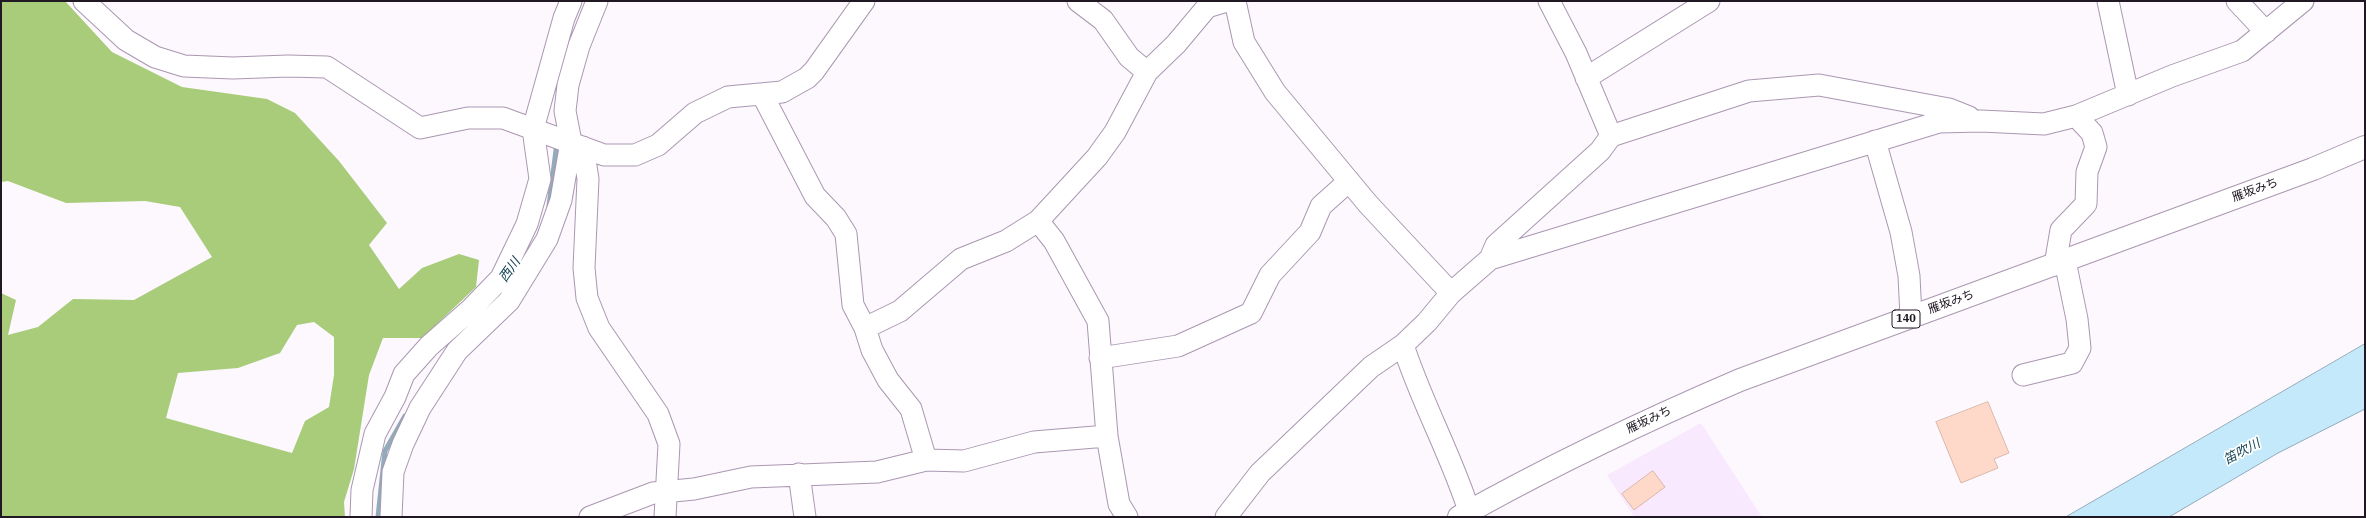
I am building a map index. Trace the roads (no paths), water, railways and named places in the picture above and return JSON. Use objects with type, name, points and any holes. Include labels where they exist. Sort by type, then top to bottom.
[{"type":"highway","name":"雁坂みち","points":[[1466,515],[1537,474],[1661,414],[1740,380],[2313,169],[2365,147]]},
{"type":"street","points":[[84,1],[126,40],[155,57],[184,66],[233,68],[288,66],[327,67],[420,128],[468,118],[503,118],[604,155],[635,155],[658,145],[695,113],[728,97],[782,92],[814,70],[864,1]]},
{"type":"street","points":[[361,517],[362,490],[375,434],[395,397],[404,374],[429,346],[470,310],[501,278],[527,224],[540,180],[533,129],[564,18],[571,1]]},
{"type":"street","points":[[597,1],[579,46],[568,85],[565,111],[588,179],[584,268],[587,298],[599,328],[658,414],[669,444],[668,492],[665,517]]},
{"type":"street","points":[[1078,1],[1103,20],[1129,57],[1147,72]]},
{"type":"street","points":[[865,328],[900,311],[961,259],[1006,241],[1038,221],[1097,157],[1115,132],[1147,72],[1176,44],[1207,7],[1227,1]]},
{"type":"street","points":[[1235,1],[1244,42],[1275,92],[1349,181],[1451,292]]},
{"type":"street","points":[[1548,1],[1586,78],[1611,136]]},
{"type":"street","points":[[1586,78],[1709,1]]},
{"type":"street","points":[[2108,1],[2128,95]]},
{"type":"street","points":[[2237,1],[2266,32]]},
{"type":"street","points":[[1226,517],[1260,473],[1371,367],[1403,345],[1427,322],[1451,292],[1490,259],[1939,122],[1981,121],[2044,124],[2076,116],[2172,76],[2242,51],[2302,1]]},
{"type":"street","points":[[1490,259],[1496,245],[1600,151],[1611,136],[1749,91],[1819,85],[1949,109],[1981,121]]},
{"type":"street","points":[[762,94],[815,196],[836,218],[846,234],[853,305],[865,328],[872,350],[888,380],[910,409],[926,460]]},
{"type":"street","points":[[2023,375],[2072,363],[2080,348],[2077,319],[2060,263],[2061,230],[2086,204],[2087,172],[2096,147],[2092,133],[2076,116]]},
{"type":"street","points":[[1875,141],[1901,232],[1909,276],[1911,317]]},
{"type":"street","points":[[391,517],[393,472],[403,444],[431,389],[457,351],[509,301],[520,287],[547,239],[561,200],[577,144]]},
{"type":"street","points":[[1100,358],[1178,346],[1251,313],[1270,275],[1310,232],[1321,206],[1349,181]]},
{"type":"street","points":[[1038,221],[1054,241],[1098,322],[1107,436],[1119,504],[1127,517]]},
{"type":"street","points":[[1403,345],[1411,370],[1464,493],[1466,515]]},
{"type":"street","points":[[404,374],[431,389]]},
{"type":"street","points":[[590,517],[653,493],[694,489],[751,477],[877,472],[926,460],[964,461],[1034,442],[1107,436]]},
{"type":"street","points":[[799,474],[805,517]]},
{"type":"water","name":"笛吹川","points":[[2365,344],[2365,409],[2278,453],[2169,517],[2066,517]]},
{"type":"waterway","name":"西川","points":[[559,81],[561,66],[570,43]]},
{"type":"waterway","name":"西川","points":[[549,206],[557,142]]},
{"type":"waterway","name":"西川","points":[[378,517],[385,451],[405,416]]}]
